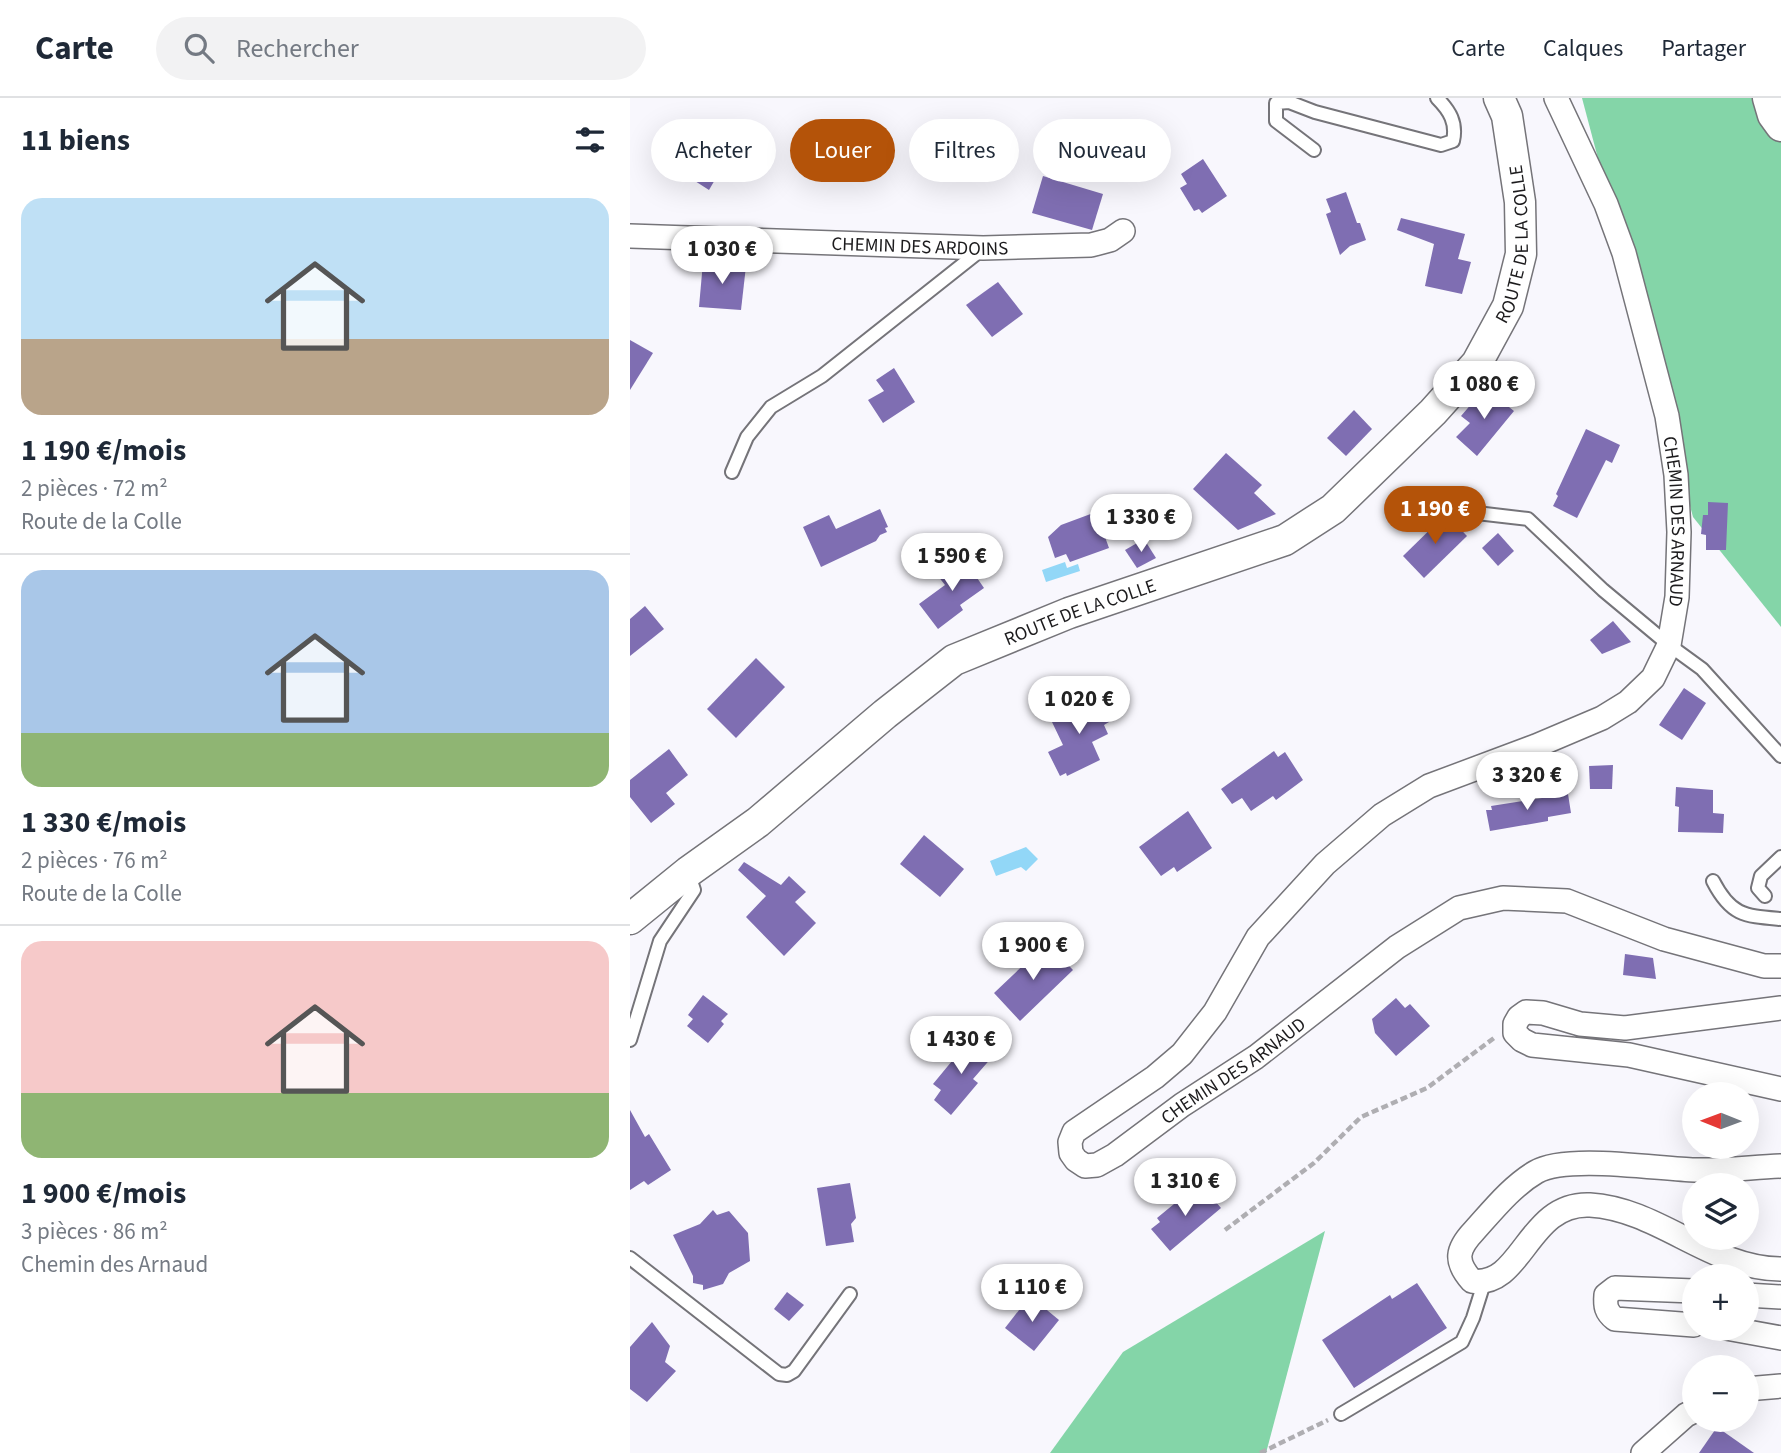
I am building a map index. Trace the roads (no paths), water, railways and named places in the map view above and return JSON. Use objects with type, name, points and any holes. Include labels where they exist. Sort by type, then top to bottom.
[{"type":"street","name":"ROUTE DE LA COLLE","points":[[630,919],[688,872],[758,822],[885,714],[954,660],[1069,613],[1285,540],[1333,509],[1433,412],[1477,363],[1508,306],[1521,254],[1520,202],[1507,116],[1499,98]]},
{"type":"street","name":"CHEMIN DES ARNAUD","points":[[1556,98],[1606,204],[1624,253],[1667,416],[1676,475],[1678,532],[1676,597],[1669,645],[1653,678],[1628,702],[1602,718],[1429,786],[1382,815],[1334,856],[1258,937],[1215,1012],[1182,1054],[1155,1077],[1073,1132],[1071,1153],[1085,1166],[1097,1165],[1115,1155],[1182,1105],[1256,1057],[1397,947],[1459,908],[1503,898],[1567,901],[1664,939],[1764,966],[1781,966]]},
{"type":"street","points":[[1768,98],[1773,115],[1781,126]]},
{"type":"street","name":"CHEMIN DES ARDOINS","points":[[631,242],[983,248],[1091,245],[1110,240],[1123,231]]},
{"type":"street","points":[[1781,1009],[1625,1028],[1580,1024],[1543,1013],[1526,1012],[1515,1024],[1515,1032],[1522,1040],[1532,1045],[1629,1055],[1781,1089]]},
{"type":"street","points":[[1781,1166],[1698,1170],[1568,1163],[1537,1171],[1508,1194],[1462,1244],[1459,1261],[1472,1281],[1484,1283],[1497,1277],[1516,1259],[1545,1220],[1564,1209],[1589,1205],[1631,1213],[1721,1257],[1765,1269],[1781,1269]]},
{"type":"street","points":[[1682,1292],[1615,1289],[1606,1295],[1605,1305],[1607,1313],[1615,1319],[1682,1324]]},
{"type":"street","points":[[1759,1296],[1781,1297]]},
{"type":"street","points":[[1759,1334],[1781,1338]]},
{"type":"street","points":[[1759,1389],[1781,1386]]},
{"type":"street","points":[[1643,1453],[1682,1419]]},
{"type":"lane","points":[[1314,150],[1276,121],[1276,103],[1289,102],[1327,115],[1441,145],[1452,141],[1456,127],[1447,107],[1437,98]]},
{"type":"lane","points":[[732,472],[747,437],[771,407],[822,376],[983,248]]},
{"type":"lane","points":[[1468,512],[1528,519],[1603,590],[1702,669],[1781,756]]},
{"type":"lane","points":[[1765,896],[1758,888],[1761,876],[1781,858]]},
{"type":"lane","points":[[630,1040],[660,941],[694,890],[688,872]]},
{"type":"lane","points":[[1713,881],[1723,900],[1746,916],[1781,919]]},
{"type":"lane","points":[[630,1258],[779,1374],[787,1375],[794,1371],[850,1294]]},
{"type":"lane","points":[[1341,1414],[1462,1342],[1484,1283]]},
{"type":"water","points":[[1065,562],[1067,568],[1078,564],[1080,571],[1046,582],[1042,570]]},
{"type":"water","points":[[1026,847],[1038,859],[1026,871],[1021,867],[996,876],[990,861]]}]
